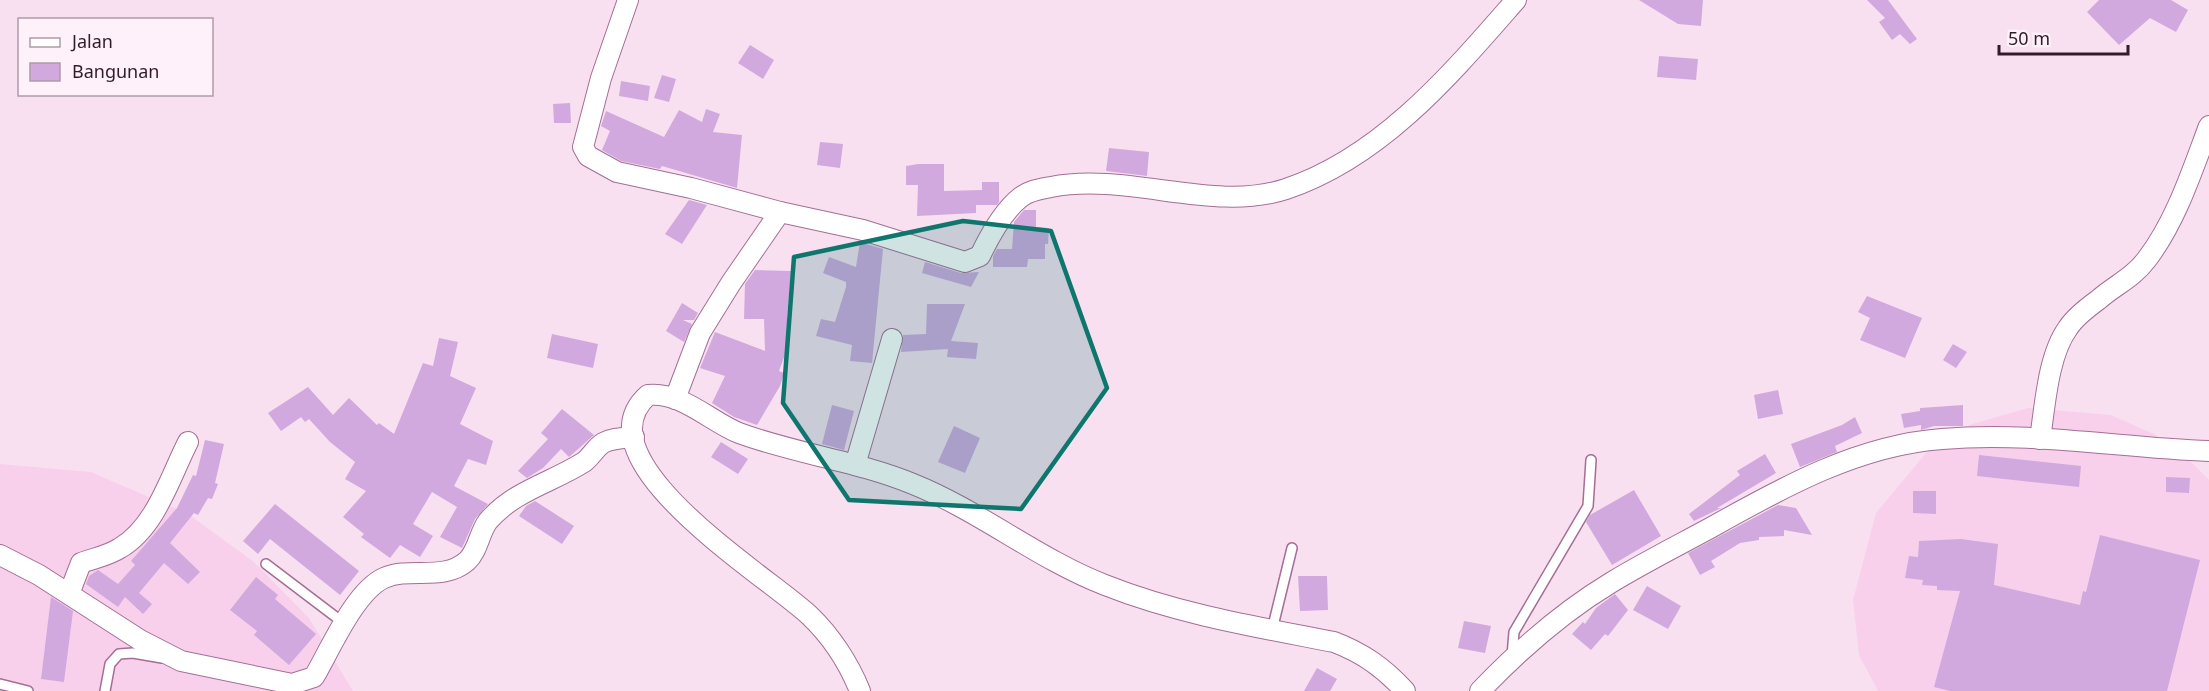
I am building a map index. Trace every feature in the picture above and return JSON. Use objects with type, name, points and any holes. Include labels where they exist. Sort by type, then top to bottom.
[{"type":"street","points":[[628,0],[601,78],[583,147],[586,154],[617,172],[863,230],[965,262],[980,256],[1003,217],[1020,197],[1033,190],[1096,182],[1245,196],[1285,189],[1313,178],[1338,165],[1401,122],[1516,0]]},
{"type":"street","points":[[2040,439],[2050,378],[2067,329],[2100,298],[2128,279],[2148,258],[2178,202],[2209,126]]},
{"type":"street","points":[[675,399],[700,333],[780,212]]},
{"type":"street","points":[[855,465],[892,339]]},
{"type":"street","points":[[860,691],[820,626],[690,519],[648,472],[634,437],[636,412],[643,399],[655,394],[675,399],[741,434],[855,465],[913,484],[1102,584],[1171,607],[1334,642],[1350,648],[1380,666],[1405,691]]},
{"type":"street","points":[[1480,691],[1565,614],[1611,583],[1749,506],[1833,466],[1879,450],[1920,441],[1990,436],[2209,451]]},
{"type":"street","points":[[0,555],[69,594],[140,640],[181,661],[292,684],[304,682],[314,677],[365,592],[384,577],[446,572],[467,561],[476,548],[486,524],[512,498],[586,461],[600,444],[634,437]]},
{"type":"street","points":[[69,594],[81,563],[106,556],[124,546],[146,523],[188,442]]},
{"type":"lane","points":[[1511,661],[1514,632],[1588,506],[1591,460]]},
{"type":"lane","points":[[1272,630],[1292,548]]},
{"type":"lane","points":[[266,564],[345,624]]},
{"type":"lane","points":[[105,691],[110,664],[118,654],[133,653],[181,661]]},
{"type":"lane","points":[[0,684],[28,691]]},
{"type":"highlighted area","points":[[963,221],[1051,231],[1107,388],[1021,509],[849,500],[783,403],[794,257]]},
{"type":"shaded area","points":[[2028,408],[2111,415],[2154,434],[2186,457],[2209,480],[2209,691],[1878,691],[1859,655],[1853,600],[1876,513],[1926,453],[1969,425]]},
{"type":"shaded area","points":[[0,464],[91,472],[188,514],[254,562],[309,618],[353,691],[0,691]]},
{"type":"building","points":[[1639,0],[1703,0],[1701,26],[1678,24]]},
{"type":"building","points":[[1867,0],[1888,0],[1917,39],[1910,44],[1900,34],[1892,40],[1879,22],[1885,18]]},
{"type":"building","points":[[2099,0],[2171,0],[2188,10],[2176,32],[2150,18],[2119,45],[2087,12]]},
{"type":"building","points":[[750,45],[774,60],[763,79],[738,63]]},
{"type":"building","points":[[1659,56],[1698,59],[1696,80],[1657,77]]},
{"type":"building","points":[[662,75],[676,79],[669,102],[654,98]]},
{"type":"building","points":[[621,81],[650,86],[648,101],[619,96]]},
{"type":"building","points":[[570,103],[571,123],[554,123],[553,104]]},
{"type":"building","points":[[706,109],[720,114],[713,132],[742,135],[737,188],[662,166],[660,169],[621,161],[602,150],[610,131],[601,126],[606,111],[664,137],[679,110],[702,122]]},
{"type":"building","points":[[820,142],[843,144],[840,168],[817,165]]},
{"type":"building","points":[[1109,148],[1149,152],[1147,176],[1106,171]]},
{"type":"building","points":[[944,164],[944,191],[982,190],[982,182],[999,182],[999,202],[997,205],[976,205],[976,213],[917,216],[918,185],[906,185],[906,166]]},
{"type":"building","points":[[689,200],[707,205],[682,244],[665,234]]},
{"type":"building","points":[[1024,210],[1036,210],[1036,227],[1049,228],[1048,244],[1045,244],[1045,259],[1028,259],[1027,267],[993,267],[993,256],[997,249],[1012,249],[1014,222]]},
{"type":"building","points":[[860,242],[883,249],[872,363],[850,361],[852,345],[816,336],[821,319],[835,322],[846,287],[846,282],[823,273],[829,257],[856,267]]},
{"type":"building","points":[[925,262],[961,273],[979,272],[971,287],[922,273]]},
{"type":"building","points":[[755,270],[791,271],[787,318],[788,347],[779,371],[784,373],[780,386],[757,425],[734,417],[712,403],[725,376],[700,368],[715,332],[765,351],[764,319],[744,319],[745,284]]},
{"type":"building","points":[[1867,296],[1922,318],[1905,358],[1860,340],[1870,318],[1858,312]]},
{"type":"building","points":[[682,303],[698,313],[694,320],[683,320],[692,324],[684,342],[666,331]]},
{"type":"building","points":[[927,304],[965,304],[951,341],[978,343],[976,359],[947,357],[948,349],[901,352],[903,335],[926,334]]},
{"type":"building","points":[[552,334],[598,344],[593,368],[547,358]]},
{"type":"building","points":[[439,338],[458,342],[450,376],[476,388],[460,424],[493,441],[486,465],[468,459],[454,486],[488,504],[475,519],[462,548],[440,537],[457,507],[432,492],[413,524],[433,536],[420,557],[400,545],[390,558],[361,537],[364,534],[343,517],[366,491],[345,479],[355,462],[330,442],[309,419],[305,422],[301,417],[281,431],[268,413],[308,387],[333,415],[349,398],[377,425],[379,423],[394,434],[423,363],[433,366]]},
{"type":"building","points":[[1953,344],[1967,352],[1956,368],[1943,360]]},
{"type":"building","points":[[1778,390],[1783,414],[1758,419],[1754,395]]},
{"type":"building","points":[[832,405],[854,411],[844,450],[822,444]]},
{"type":"building","points":[[1963,405],[1963,426],[1934,426],[1921,430],[1921,425],[1904,428],[1901,414],[1920,411],[1920,408]]},
{"type":"building","points":[[562,409],[594,435],[569,457],[561,449],[543,468],[527,478],[518,471],[548,439],[541,433]]},
{"type":"building","points":[[1855,417],[1862,433],[1835,446],[1837,452],[1800,467],[1791,444],[1842,425]]},
{"type":"building","points":[[954,426],[980,438],[965,473],[938,462]]},
{"type":"building","points":[[205,440],[224,444],[215,483],[218,484],[212,499],[208,498],[198,515],[194,513],[170,543],[200,572],[188,584],[164,563],[139,593],[152,604],[143,614],[125,597],[118,607],[86,584],[89,576],[98,570],[118,584],[135,565],[131,561],[177,508],[193,475],[196,476]]},
{"type":"building","points":[[721,442],[748,459],[738,474],[711,457]]},
{"type":"building","points":[[1765,454],[1776,473],[1717,508],[1721,508],[1694,521],[1689,514],[1740,475],[1737,471]]},
{"type":"building","points":[[1979,455],[2081,466],[2079,487],[1977,476]]},
{"type":"building","points":[[2166,477],[2190,478],[2189,493],[2166,492]]},
{"type":"building","points":[[1634,490],[1661,536],[1612,565],[1586,522],[1590,515]]},
{"type":"building","points":[[1913,491],[1936,491],[1936,514],[1913,513]]},
{"type":"building","points":[[535,501],[574,526],[562,544],[519,516],[526,506]]},
{"type":"building","points":[[275,504],[359,571],[340,595],[270,539],[258,554],[243,541]]},
{"type":"building","points":[[1778,505],[1796,508],[1812,535],[1784,530],[1784,536],[1759,537],[1759,540],[1740,543],[1711,561],[1715,567],[1700,575],[1688,553]]},
{"type":"building","points":[[2100,535],[2200,560],[2167,691],[1950,691],[1934,687],[1960,591],[1937,590],[1937,586],[1922,585],[1923,580],[1905,578],[1909,556],[1918,557],[1919,541],[1961,539],[1998,544],[1994,585],[2080,605],[2083,591],[2086,592]]},
{"type":"building","points":[[1298,576],[1327,576],[1328,610],[1300,611]]},
{"type":"building","points":[[256,577],[278,595],[275,599],[316,634],[289,665],[254,635],[257,631],[230,610]]},
{"type":"building","points":[[1647,586],[1681,606],[1668,629],[1633,610]]},
{"type":"building","points":[[1615,594],[1628,610],[1608,636],[1605,634],[1591,650],[1572,634],[1583,622],[1585,624],[1596,608]]},
{"type":"building","points":[[51,597],[73,611],[64,682],[41,679]]},
{"type":"building","points":[[1464,621],[1491,626],[1485,653],[1458,648]]},
{"type":"building","points":[[1317,668],[1337,679],[1330,691],[1304,691]]}]
